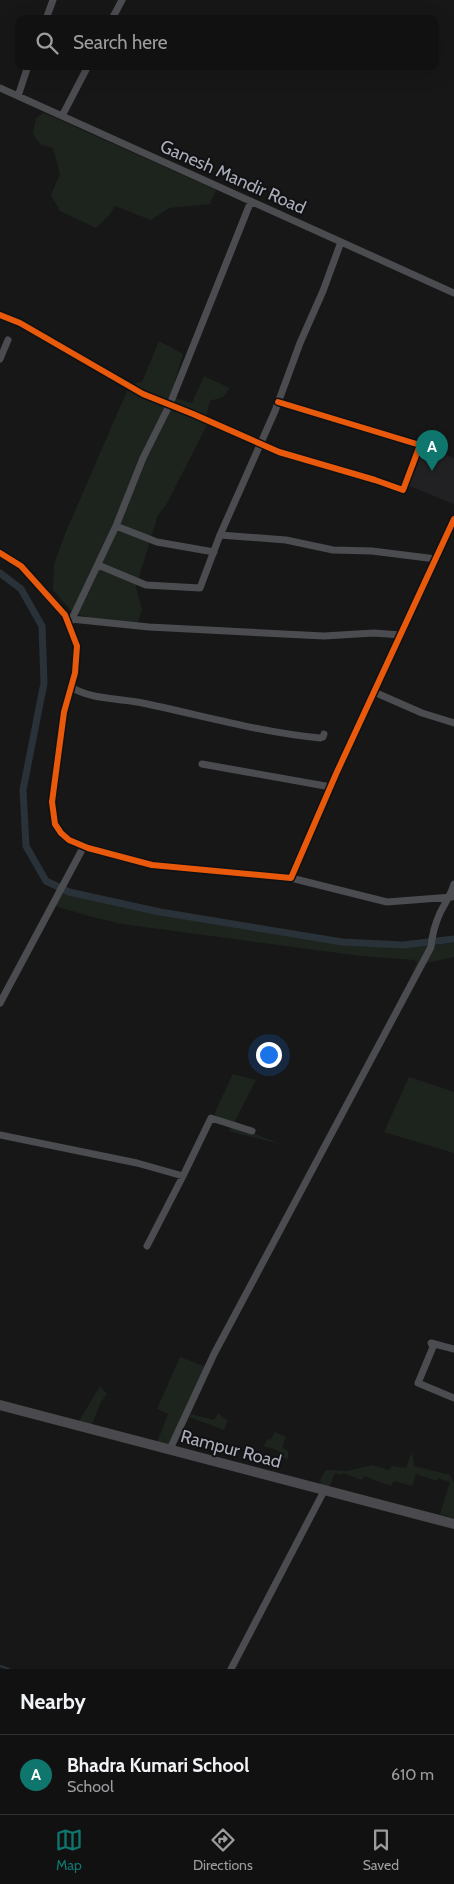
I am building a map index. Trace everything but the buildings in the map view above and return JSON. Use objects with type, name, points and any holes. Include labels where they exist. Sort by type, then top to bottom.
[{"type":"main road","name":"Rampur Road","points":[[0,1405],[454,1524]]},
{"type":"street","points":[[47,15],[53,0]]},
{"type":"street","points":[[114,15],[122,0]]},
{"type":"street","points":[[18,96],[27,70]]},
{"type":"street","points":[[62,116],[86,70]]},
{"type":"street","name":"Ganesh Mandir Road","points":[[0,88],[454,293]]},
{"type":"street","points":[[70,622],[116,526],[143,458],[170,404],[251,201]]},
{"type":"street","points":[[98,565],[146,584],[200,588],[220,535],[261,444],[300,343],[323,291],[340,242]]},
{"type":"street","points":[[0,315],[20,323],[143,394],[279,452],[403,490],[420,445],[278,402]]},
{"type":"street","points":[[0,359],[8,340]]},
{"type":"street","points":[[291,878],[374,692],[454,520]]},
{"type":"street","points":[[116,526],[156,542],[214,552]]},
{"type":"street","points":[[220,535],[286,540],[333,550],[372,551],[436,559]]},
{"type":"street","points":[[0,553],[21,566],[65,615],[70,622],[77,646],[75,673],[64,712],[52,802],[55,824],[69,840],[152,865],[291,878],[387,902],[452,897]]},
{"type":"street","points":[[70,622],[324,636],[374,633],[401,635]]},
{"type":"street","points":[[71,688],[80,693],[135,702],[251,727],[320,738],[324,734]]},
{"type":"street","points":[[374,692],[422,714],[454,723]]},
{"type":"street","points":[[202,764],[331,787]]},
{"type":"street","points":[[0,1003],[56,895],[84,846]]},
{"type":"street","points":[[170,1449],[214,1354],[431,947],[433,932],[441,912],[452,897],[454,884]]},
{"type":"street","points":[[147,1246],[211,1118],[252,1131]]},
{"type":"street","points":[[0,1135],[137,1163],[183,1176]]},
{"type":"street","points":[[454,1350],[431,1343],[433,1347],[418,1383],[454,1398]]},
{"type":"street","points":[[232,1669],[324,1491]]},
{"type":"shaded area","points":[[44,113],[216,190],[210,204],[169,208],[151,220],[115,206],[96,228],[60,211],[51,195],[60,174],[53,148],[41,145],[33,134],[36,118]]},
{"type":"shaded area","points":[[159,341],[183,354],[170,397],[192,403],[204,376],[230,388],[223,397],[210,401],[207,412],[207,425],[166,505],[158,515],[136,587],[142,610],[137,625],[121,627],[73,613],[53,590],[54,565],[65,534],[130,384],[142,382]]},
{"type":"shaded area","points":[[420,445],[454,458],[454,504],[404,484]]},
{"type":"shaded area","points":[[62,893],[159,915],[340,945],[402,948],[429,945],[409,979],[417,962],[414,960],[361,956],[122,924],[55,906]]},
{"type":"shaded area","points":[[454,943],[454,957],[426,963],[436,945]]},
{"type":"shaded area","points":[[233,1074],[256,1080],[233,1125],[280,1144],[229,1131],[232,1125],[214,1114]]},
{"type":"shaded area","points":[[409,1077],[454,1092],[454,1153],[384,1132]]},
{"type":"shaded area","points":[[180,1357],[206,1367],[170,1446],[157,1442],[168,1414],[157,1409]]},
{"type":"shaded area","points":[[100,1386],[107,1394],[101,1402],[92,1424],[79,1421]]},
{"type":"shaded area","points":[[218,1413],[228,1421],[224,1430],[189,1417],[191,1414],[214,1420]]},
{"type":"shaded area","points":[[275,1432],[286,1437],[282,1447],[288,1451],[288,1459],[277,1456],[279,1451],[264,1446]]},
{"type":"shaded area","points":[[412,1452],[414,1466],[450,1475],[454,1484],[454,1518],[440,1514],[450,1482],[438,1478],[437,1481],[416,1474],[412,1486],[394,1481],[391,1486],[364,1476],[362,1480],[343,1473],[342,1475],[335,1473],[329,1488],[320,1485],[321,1477],[326,1470],[347,1471],[372,1465],[389,1470],[392,1466],[406,1468]]},
{"type":"waterway","points":[[0,573],[21,589],[42,626],[44,683],[23,790],[26,846],[46,881],[69,892],[160,912],[342,942],[403,945],[454,939]]},
{"type":"waterway","points":[[0,1666],[9,1669]]},
{"type":"cycle path","points":[[0,315],[20,323],[143,394],[279,452],[403,490],[420,445],[278,402]]},
{"type":"cycle path","points":[[0,553],[21,566],[65,615],[77,646],[75,673],[64,712],[52,802],[55,824],[61,833],[69,840],[88,848],[152,865],[291,878],[336,774],[454,519]]},
{"type":"place","name":"Bhadra Kumari School","points":[[432,471]]}]
